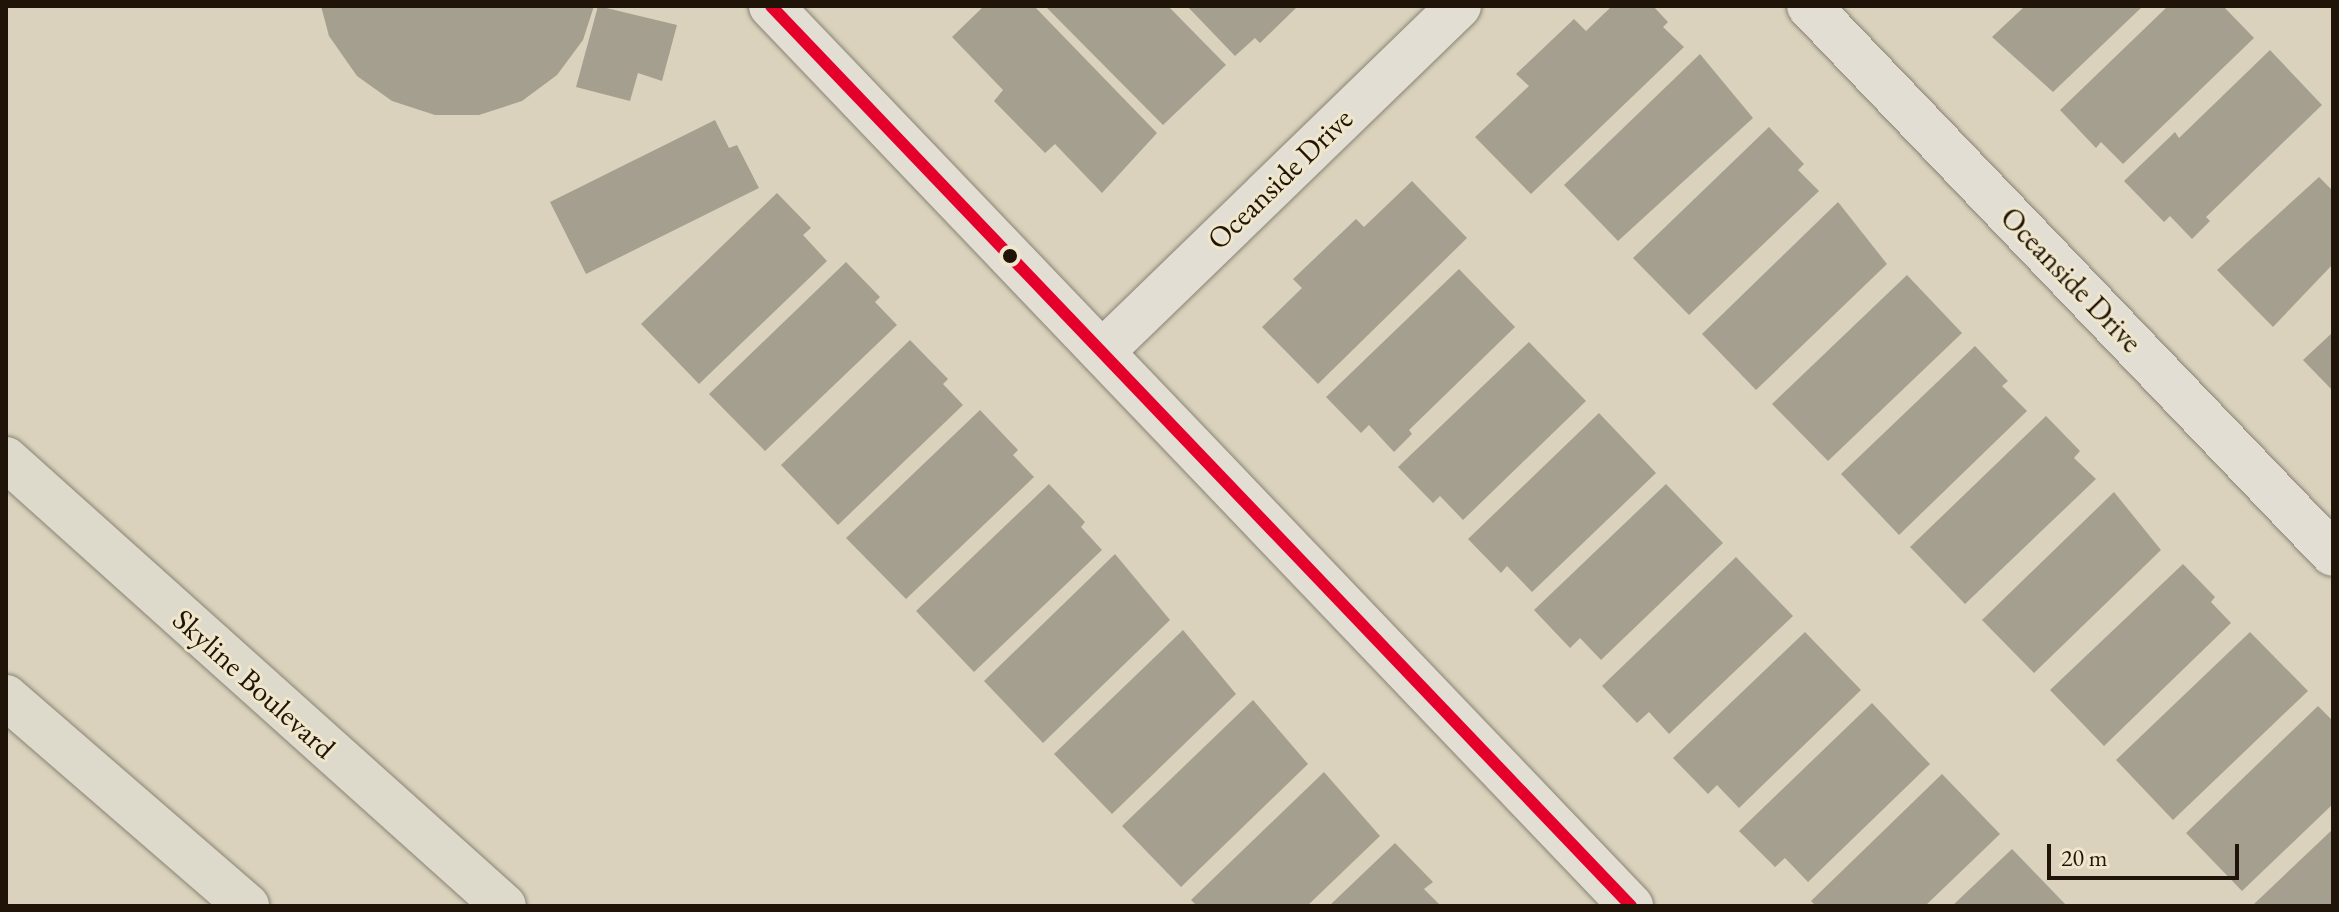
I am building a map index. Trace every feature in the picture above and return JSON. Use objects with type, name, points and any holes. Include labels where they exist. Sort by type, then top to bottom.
[{"type":"main road","name":"Skyline Boulevard","points":[[6,459],[504,906]]},
{"type":"main road","points":[[6,697],[247,906]]},
{"type":"street","points":[[771,6],[1631,906]]},
{"type":"street","name":"Oceanside Drive","points":[[1102,352],[1459,6]]},
{"type":"street","name":"Oceanside Drive","points":[[1809,6],[2333,554]]},
{"type":"building","points":[[321,6],[594,6],[583,40],[557,75],[522,101],[479,115],[435,115],[392,101],[357,76],[329,36]]},
{"type":"building","points":[[598,6],[677,25],[662,81],[638,73],[630,101],[576,87]]},
{"type":"building","points":[[984,6],[1034,6],[1157,133],[1102,193],[1055,144],[1045,153],[994,101],[1003,90],[952,37]]},
{"type":"building","points":[[1045,6],[1168,6],[1226,65],[1163,125]]},
{"type":"building","points":[[1187,6],[1298,6],[1260,43],[1255,38],[1235,56]]},
{"type":"building","points":[[1612,6],[1653,6],[1668,22],[1663,27],[1684,47],[1531,194],[1475,137],[1529,86],[1516,74],[1574,19],[1586,31]]},
{"type":"building","points":[[2025,6],[2143,6],[2053,92],[1992,37]]},
{"type":"building","points":[[2168,6],[2223,6],[2254,38],[2123,164],[2101,142],[2096,148],[2060,110]]},
{"type":"building","points":[[2270,50],[2322,105],[2206,217],[2210,221],[2192,239],[2170,216],[2164,222],[2124,181],[2175,132],[2179,138]]},
{"type":"building","points":[[1700,54],[1753,118],[1618,241],[1564,185]]},
{"type":"building","points":[[715,120],[729,148],[737,145],[759,188],[586,274],[550,202]]},
{"type":"building","points":[[1769,127],[1804,164],[1798,170],[1819,191],[1689,315],[1633,258]]},
{"type":"building","points":[[2319,177],[2333,191],[2333,264],[2273,327],[2217,270]]},
{"type":"building","points":[[1412,181],[1467,238],[1318,384],[1262,327],[1302,288],[1293,279],[1356,219],[1364,227]]},
{"type":"building","points":[[777,193],[811,228],[803,235],[827,261],[699,384],[641,324]]},
{"type":"building","points":[[1838,202],[1887,264],[1756,390],[1702,334]]},
{"type":"building","points":[[846,262],[880,297],[875,302],[897,325],[765,451],[709,394]]},
{"type":"building","points":[[1459,269],[1515,327],[1409,430],[1412,434],[1394,452],[1369,425],[1361,433],[1326,397]]},
{"type":"building","points":[[1907,275],[1962,333],[1828,461],[1772,404]]},
{"type":"building","points":[[2333,332],[2333,391],[2303,360]]},
{"type":"building","points":[[910,340],[948,379],[943,384],[963,405],[838,525],[781,465]]},
{"type":"building","points":[[1529,342],[1586,401],[1463,520],[1440,496],[1433,503],[1398,467]]},
{"type":"building","points":[[1975,346],[2008,381],[2002,386],[2027,411],[1899,535],[1841,474]]},
{"type":"building","points":[[980,410],[1018,450],[1013,455],[1034,477],[906,599],[846,538]]},
{"type":"building","points":[[1599,413],[1656,473],[1532,592],[1507,566],[1501,573],[1468,539]]},
{"type":"building","points":[[2046,416],[2080,451],[2074,458],[2096,479],[1965,604],[1910,547]]},
{"type":"building","points":[[1049,484],[1085,522],[1081,527],[1102,550],[974,672],[916,611]]},
{"type":"building","points":[[1666,484],[1723,543],[1601,660],[1580,638],[1570,648],[1534,610]]},
{"type":"building","points":[[2114,492],[2161,550],[2034,673],[1982,620]]},
{"type":"building","points":[[1115,554],[1170,620],[1043,743],[984,681]]},
{"type":"building","points":[[1736,557],[1793,616],[1669,734],[1649,712],[1637,723],[1602,686]]},
{"type":"building","points":[[2183,564],[2215,597],[2211,602],[2231,623],[2104,746],[2050,690]]},
{"type":"building","points":[[1183,630],[1236,694],[1112,814],[1054,754]]},
{"type":"building","points":[[1805,632],[1861,690],[1739,808],[1717,785],[1708,794],[1673,758]]},
{"type":"building","points":[[2250,632],[2308,691],[2173,820],[2116,760]]},
{"type":"building","points":[[1253,700],[1308,764],[1181,887],[1122,826]]},
{"type":"building","points":[[1872,703],[1930,764],[1808,882],[1785,858],[1775,867],[1739,831]]},
{"type":"building","points":[[2318,706],[2333,721],[2333,804],[2242,891],[2186,833]]},
{"type":"building","points":[[1324,772],[1380,836],[1307,906],[1197,906],[1191,900]]},
{"type":"building","points":[[1942,774],[2000,834],[1925,906],[1816,906],[1811,901]]},
{"type":"building","points":[[2333,829],[2333,906],[2254,904]]},
{"type":"building","points":[[1395,843],[1433,882],[1424,889],[1441,906],[1329,906]]},
{"type":"building","points":[[2012,849],[2067,906],[1952,906]]},
{"type":"transit line","points":[[771,6],[1631,906]]}]
